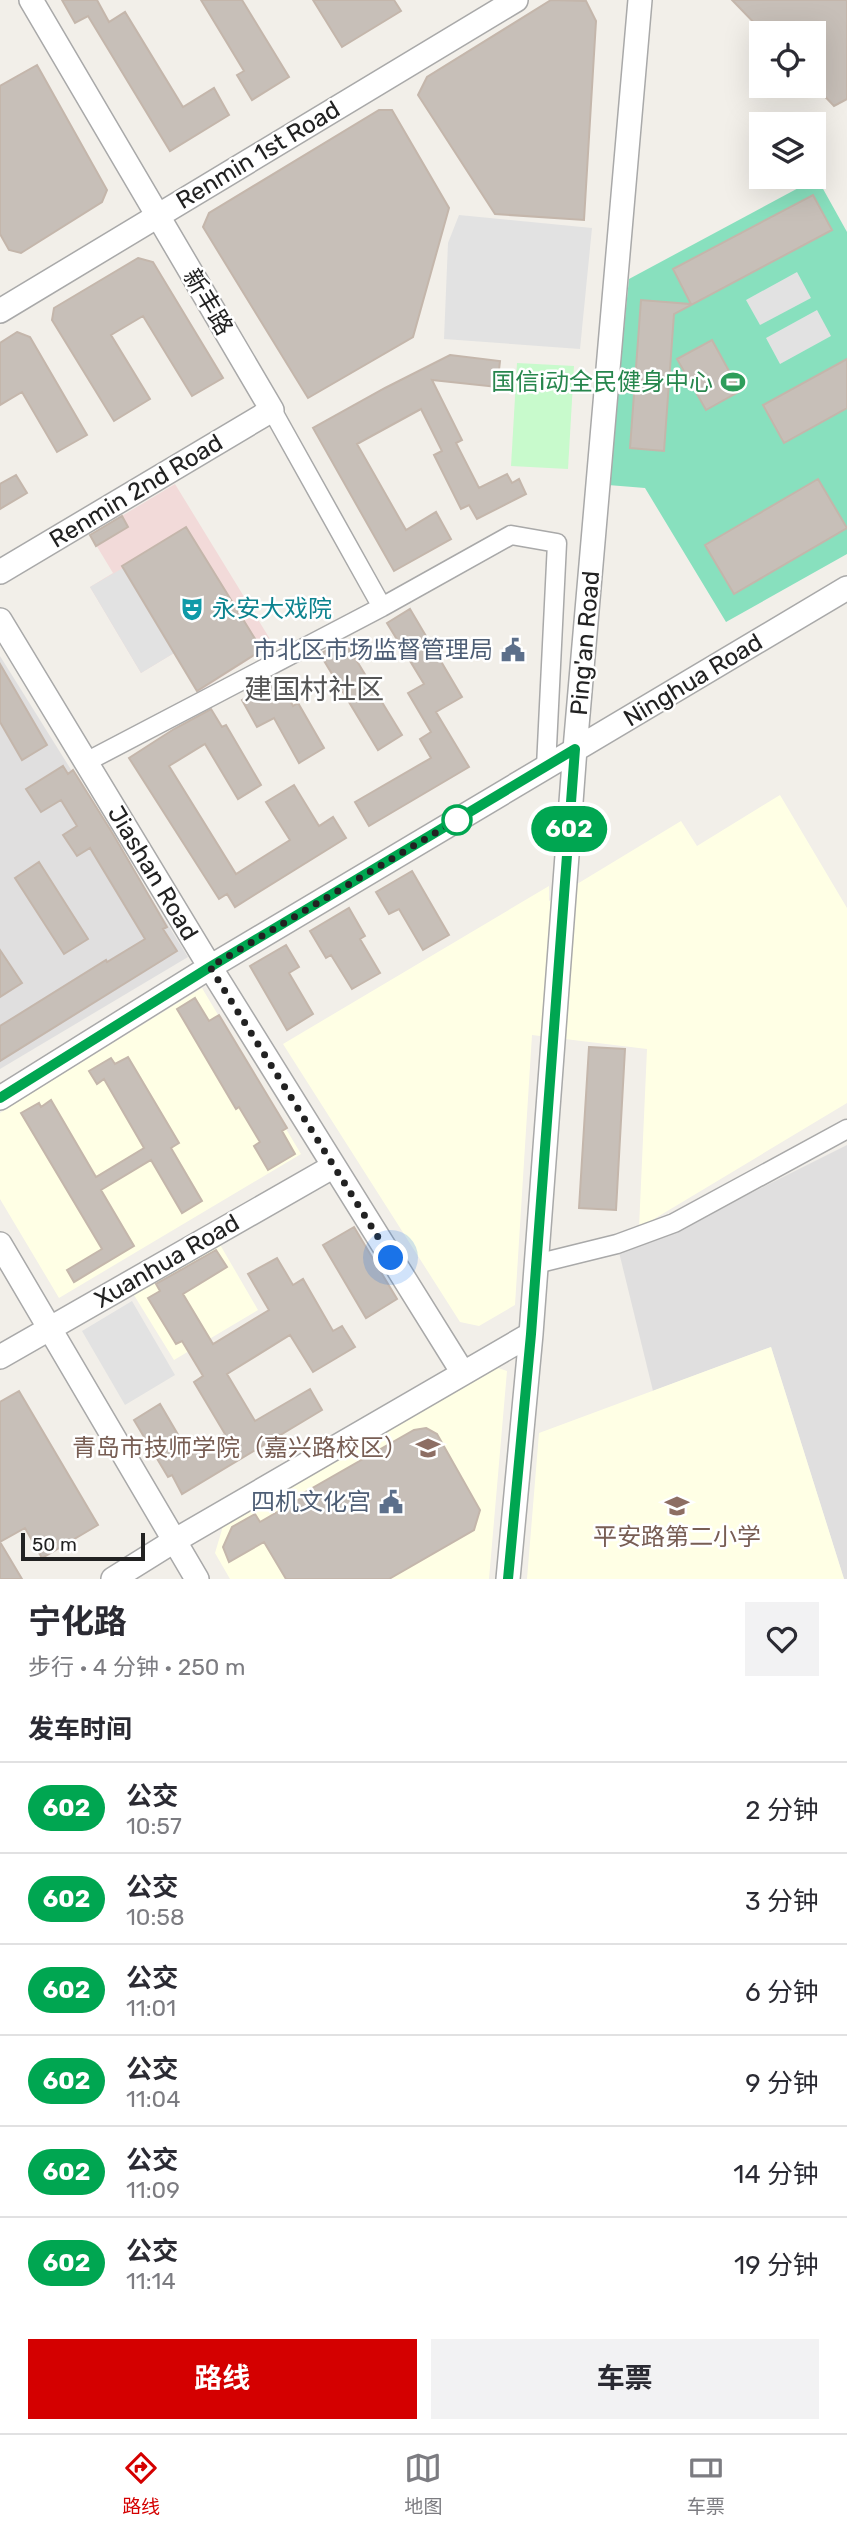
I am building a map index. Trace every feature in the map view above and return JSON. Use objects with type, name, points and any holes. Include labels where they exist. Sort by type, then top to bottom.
[{"type":"street","name":"新丰路","points":[[30,0],[272,410],[382,607]]},
{"type":"street","name":"Renmin 1st Road","points":[[0,312],[516,0]]},
{"type":"street","name":"Ping'an Road","points":[[508,1579],[531,1334],[575,749],[640,0]]},
{"type":"street","name":"Renmin 2nd Road","points":[[0,572],[272,410]]},
{"type":"street","points":[[86,762],[382,607],[511,535],[557,543],[545,767]]},
{"type":"street","name":"Ninghua Road","points":[[0,1098],[210,967],[847,588]]},
{"type":"street","name":"Jiashan Road","points":[[0,620],[210,967],[463,1373]]},
{"type":"street","points":[[536,1264],[617,1244],[674,1223],[847,1129]]},
{"type":"street","name":"Xuanhua Road","points":[[0,1357],[334,1166]]},
{"type":"street","points":[[0,1244],[197,1579]]},
{"type":"street","points":[[113,1579],[531,1334]]},
{"type":"shaded area","points":[[459,215],[592,228],[580,349],[444,339],[448,243]]},
{"type":"shaded area","points":[[797,272],[811,298],[760,325],[746,300]]},
{"type":"shaded area","points":[[817,310],[831,336],[780,364],[766,338]]},
{"type":"shaded area","points":[[175,484],[273,644],[198,692],[174,653],[141,673],[90,587],[113,573],[90,535]]},
{"type":"shaded area","points":[[123,568],[174,653],[141,673],[90,587]]},
{"type":"shaded area","points":[[0,656],[188,957],[0,1069]]},
{"type":"shaded area","points":[[780,795],[847,908],[847,1103],[639,1228],[647,1049],[532,1035],[515,1305],[479,1326],[460,1322],[283,1044],[549,886],[549,901],[681,821],[697,846]]},
{"type":"shaded area","points":[[202,988],[301,1154],[59,1298],[0,1199],[0,1113]]},
{"type":"shaded area","points":[[847,1145],[847,1579],[844,1579],[771,1347],[653,1391],[617,1244],[729,1204]]},
{"type":"shaded area","points":[[215,1236],[258,1310],[174,1360],[129,1287]]},
{"type":"shaded area","points":[[132,1301],[175,1375],[125,1405],[82,1331]]},
{"type":"shaded area","name":"平安路第二小学","points":[[771,1347],[844,1579],[527,1579],[539,1433]]},
{"type":"shaded area","name":"青岛市技师学院（嘉兴路校区）","points":[[495,1367],[507,1371],[489,1579],[230,1579],[215,1553],[223,1526]]},
{"type":"green space","name":"国信i动全民健身中心","points":[[797,189],[823,189],[847,232],[847,554],[726,622],[645,488],[608,485],[629,279]]},
{"type":"green space","points":[[517,363],[574,366],[568,469],[511,466]]},
{"type":"building","points":[[62,0],[97,0],[109,22],[125,12],[183,107],[214,88],[229,115],[170,151],[88,16],[75,23]]},
{"type":"building","points":[[201,0],[242,0],[289,77],[252,100],[237,75],[244,71]]},
{"type":"building","points":[[313,0],[394,0],[401,11],[342,47]]},
{"type":"building","points":[[551,0],[586,1],[596,21],[584,220],[495,214],[418,95],[427,77]]},
{"type":"building","points":[[732,0],[847,0],[847,99],[834,106],[826,98],[826,21],[752,21]]},
{"type":"building","points":[[37,65],[107,190],[102,202],[21,253],[9,250],[0,234],[0,86]]},
{"type":"building","points":[[379,110],[392,110],[449,208],[413,337],[308,398],[203,227],[209,213]]},
{"type":"building","points":[[813,195],[832,230],[674,314],[664,451],[630,448],[641,300],[691,304],[673,269]]},
{"type":"building","points":[[138,258],[153,262],[223,378],[192,396],[143,316],[111,335],[150,399],[114,421],[52,320],[54,308]]},
{"type":"building","points":[[17,332],[30,337],[87,435],[57,452],[22,392],[0,405],[0,343]]},
{"type":"building","points":[[712,340],[740,391],[706,410],[677,359]]},
{"type":"building","points":[[450,355],[500,361],[497,387],[432,380],[462,440],[456,443],[479,488],[507,474],[512,483],[519,479],[526,494],[477,519],[469,505],[461,509],[434,455],[442,451],[421,409],[357,444],[406,530],[436,512],[451,539],[394,571],[313,428]]},
{"type":"building","points":[[847,359],[847,408],[784,443],[763,405]]},
{"type":"building","points":[[16,475],[27,493],[0,509],[0,484]]},
{"type":"building","points":[[818,479],[847,528],[734,594],[705,545]]},
{"type":"building","points":[[122,516],[128,527],[96,546],[90,535]]},
{"type":"building","name":"永安大戏院","points":[[186,527],[262,650],[197,691],[122,566]]},
{"type":"building","points":[[410,609],[462,697],[436,712],[469,767],[369,826],[355,802],[431,758],[420,739],[431,732],[408,693],[424,684],[387,623]]},
{"type":"building","points":[[344,640],[402,735],[378,750],[320,654]]},
{"type":"building","points":[[0,664],[47,745],[22,760],[0,722]]},
{"type":"building","points":[[278,679],[293,706],[298,703],[324,748],[299,763],[274,718],[257,727],[242,700]]},
{"type":"building","points":[[211,709],[222,727],[226,725],[261,785],[238,799],[205,744],[169,766],[236,874],[290,840],[266,802],[294,785],[319,826],[333,817],[346,838],[235,907],[227,894],[219,899],[129,758]]},
{"type":"building","points":[[63,766],[68,774],[73,770],[113,834],[167,927],[163,929],[177,951],[0,1061],[0,1026],[145,939],[90,848],[77,856],[63,835],[77,826],[61,800],[41,812],[26,789]]},
{"type":"building","points":[[39,862],[88,939],[64,954],[15,878]]},
{"type":"building","points":[[412,871],[449,935],[423,950],[399,909],[389,914],[376,892]]},
{"type":"building","points":[[349,908],[365,936],[360,939],[380,973],[352,989],[331,955],[326,958],[310,931]]},
{"type":"building","points":[[286,945],[299,967],[289,973],[313,1014],[287,1030],[250,966]]},
{"type":"building","points":[[0,950],[22,983],[0,997]]},
{"type":"building","points":[[195,998],[209,1021],[219,1015],[287,1128],[282,1131],[295,1154],[268,1170],[254,1146],[260,1142],[239,1107],[236,1109],[177,1009]]},
{"type":"building","points":[[589,1047],[625,1049],[616,1210],[579,1208]]},
{"type":"building","points":[[128,1057],[179,1143],[171,1148],[202,1201],[182,1213],[151,1160],[101,1190],[134,1246],[74,1282],[67,1270],[102,1249],[21,1113],[39,1103],[41,1107],[51,1100],[96,1177],[144,1148],[104,1079],[97,1084],[89,1071],[111,1058],[115,1064]]},
{"type":"building","points":[[354,1227],[397,1299],[366,1318],[323,1245]]},
{"type":"building","points":[[216,1250],[227,1267],[183,1294],[213,1344],[269,1310],[248,1274],[277,1258],[293,1285],[303,1279],[333,1331],[342,1326],[355,1347],[313,1372],[290,1335],[227,1374],[255,1421],[310,1389],[322,1410],[182,1494],[172,1475],[168,1477],[134,1420],[160,1404],[190,1455],[225,1434],[194,1382],[203,1376],[182,1341],[176,1344],[148,1298],[160,1291],[156,1284]]},
{"type":"building","points":[[19,1391],[98,1525],[42,1558],[25,1528],[0,1542],[0,1402]]},
{"type":"building","name":"青岛市技师学院（嘉兴路校区）","points":[[426,1428],[437,1434],[480,1510],[474,1530],[389,1579],[286,1579],[264,1542],[229,1562],[223,1547],[232,1527],[255,1514],[260,1522],[303,1497],[302,1494],[414,1430]]},
{"type":"building","points":[[0,1542],[22,1579],[0,1579]]},
{"type":"bus line","name":"602","points":[[0,1098],[210,967],[575,749],[531,1334],[508,1579]]},
{"type":"place","name":"国信i动全民健身中心","points":[[733,382]]},
{"type":"place","name":"永安大戏院","points":[[192,609]]},
{"type":"place","name":"市北区市场监督管理局","points":[[513,650]]},
{"type":"place","name":"青岛市技师学院（嘉兴路校区）","points":[[428,1448]]},
{"type":"place","name":"四机文化宫","points":[[391,1502]]},
{"type":"place","name":"平安路第二小学","points":[[677,1506]]},
{"type":"district","name":"建国村社区","points":[[314,689]]},
{"type":"route","points":[[391,1258],[210,967],[457,820]]}]
